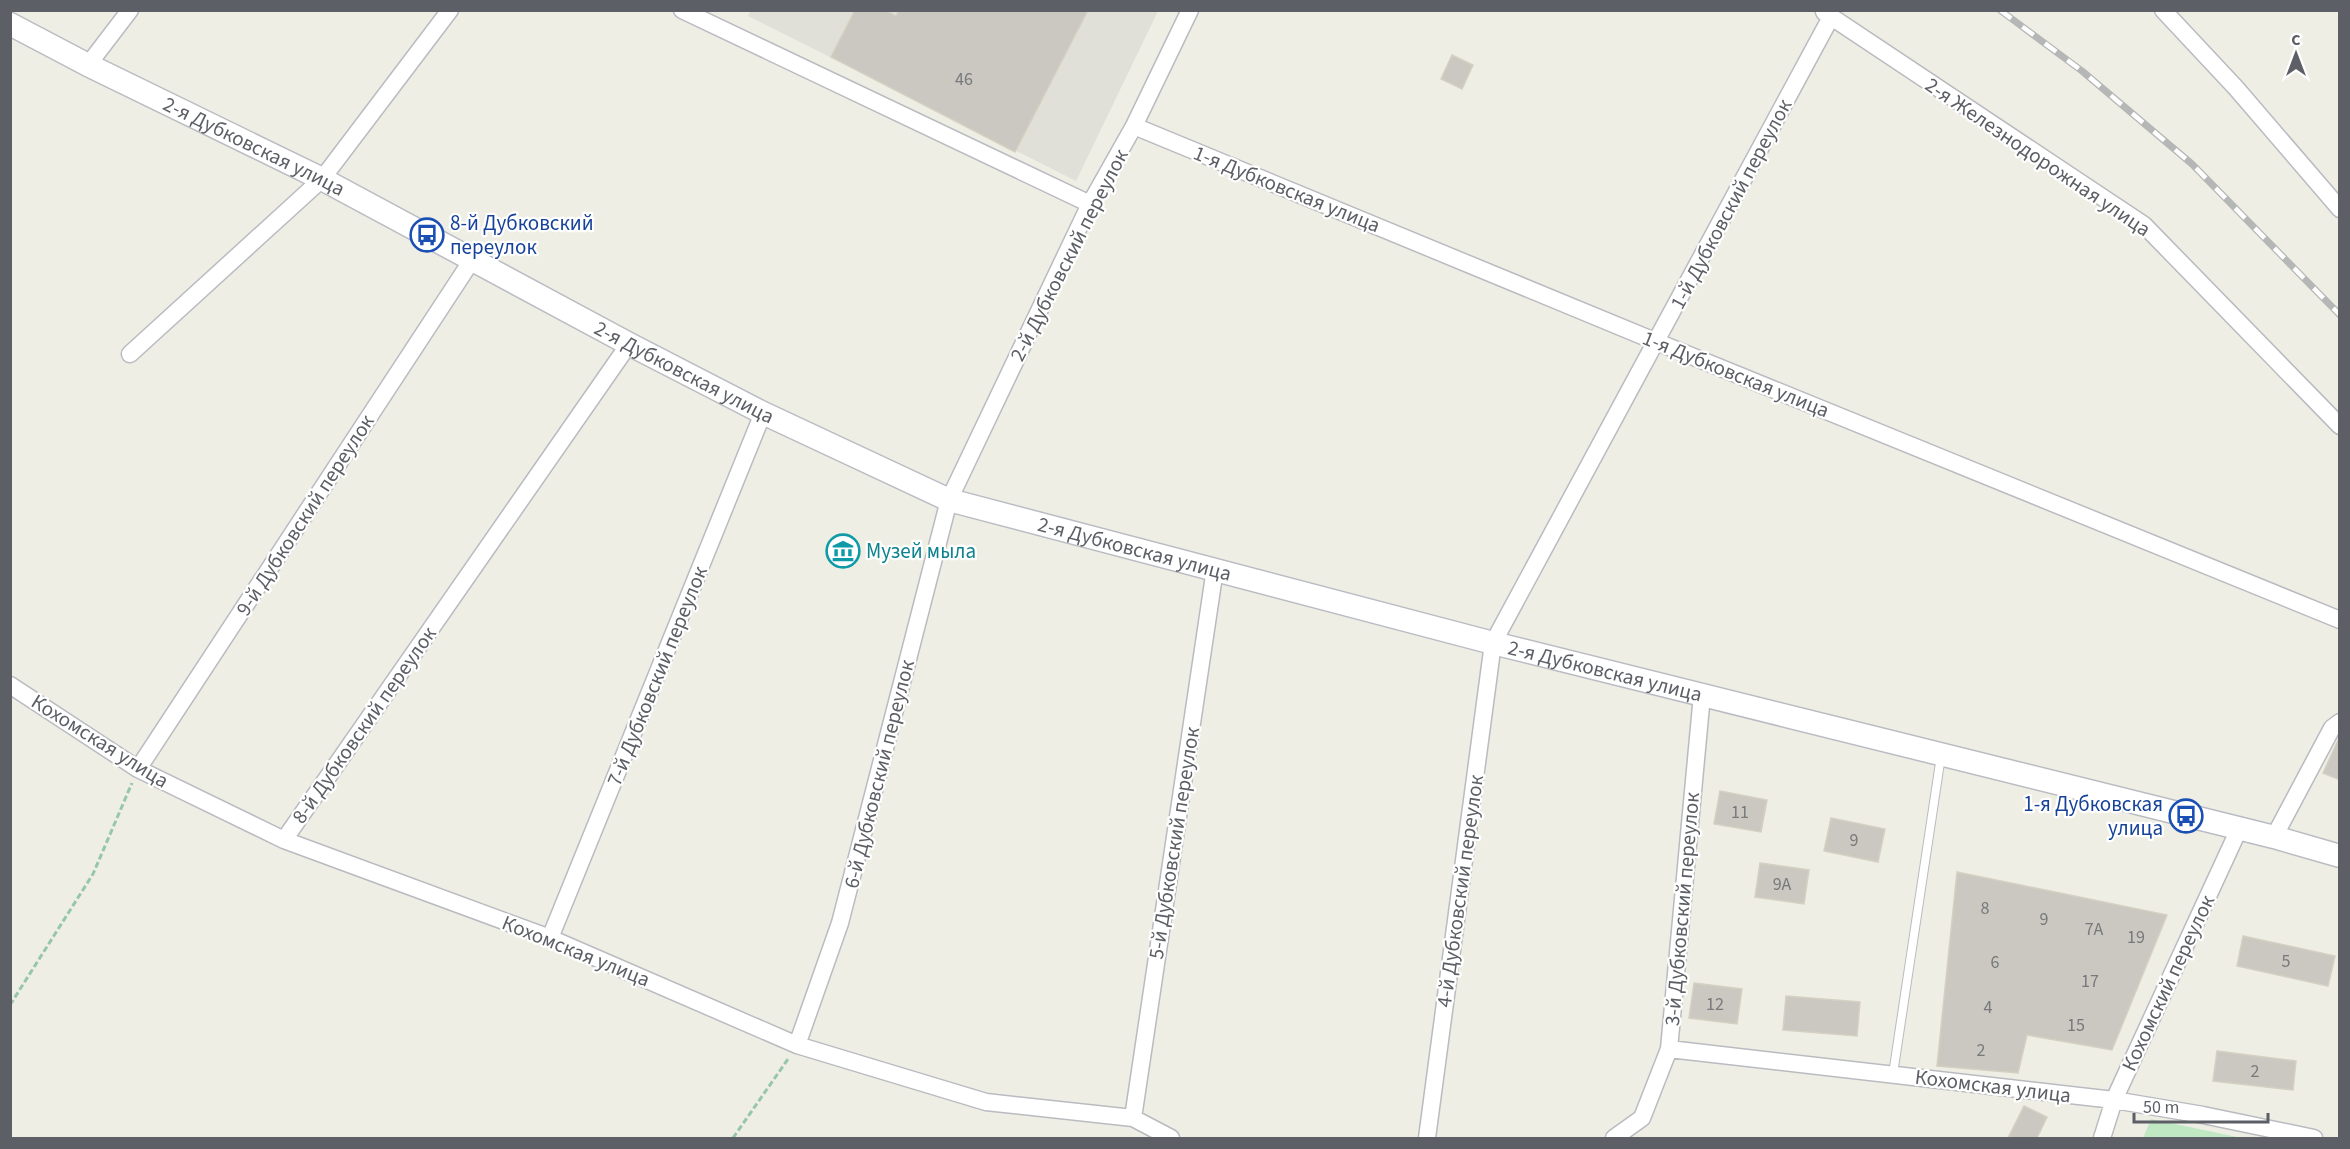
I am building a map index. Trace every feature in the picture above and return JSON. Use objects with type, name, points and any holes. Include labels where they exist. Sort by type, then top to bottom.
[{"type":"main road","name":"2-я Дубковская улица","points":[[10,24],[88,65],[322,179],[629,344],[763,413],[950,500],[1493,642],[2274,837],[2340,856]]},
{"type":"street","points":[[88,65],[130,10]]},
{"type":"street","points":[[130,354],[322,179],[450,10]]},
{"type":"street","points":[[682,10],[709,17],[1090,204]]},
{"type":"street","name":"2-й Дубковский переулок","points":[[950,500],[1090,204],[1134,126],[1191,10]]},
{"type":"street","points":[[2163,10],[2236,88],[2340,209]]},
{"type":"street","name":"1-й Дубковский переулок","points":[[1493,642],[1657,342],[1826,14]]},
{"type":"street","name":"2-я Железнодорожная улица","points":[[1826,14],[2144,225],[2340,426]]},
{"type":"street","name":"1-я Дубковская улица","points":[[1134,126],[2340,620]]},
{"type":"street","name":"9-й Дубковский переулок","points":[[138,769],[472,260]]},
{"type":"street","name":"8-й Дубковский переулок","points":[[284,840],[629,344]]},
{"type":"street","name":"7-й Дубковский переулок","points":[[550,938],[763,413]]},
{"type":"street","name":"6-й Дубковский переулок","points":[[797,1045],[840,923],[950,500]]},
{"type":"street","name":"5-й Дубковский переулок","points":[[1133,1118],[1215,569]]},
{"type":"street","name":"4-й Дубковский переулок","points":[[1427,1138],[1493,642]]},
{"type":"street","name":"Кохомская улица","points":[[10,685],[138,769],[284,840],[550,938],[797,1045],[986,1102],[1133,1118],[1171,1138]]},
{"type":"street","name":"3-й Дубковский переулок","points":[[1614,1138],[1642,1118],[1669,1049],[1702,695]]},
{"type":"street","points":[[2274,837],[2332,728],[2340,722]]},
{"type":"street","name":"Кохомский переулок","points":[[2102,1138],[2114,1100],[2239,829]]},
{"type":"street","name":"Кохомская улица","points":[[1669,1049],[2114,1100],[2203,1115],[2314,1138]]},
{"type":"lane","points":[[1893,1074],[1941,755]]},
{"type":"path","points":[[10,1005],[93,874],[138,769]]},
{"type":"path","points":[[733,1138],[797,1045]]},
{"type":"shaded area","points":[[751,10],[1158,11],[1076,181],[748,16]]},
{"type":"green space","points":[[2151,1119],[2242,1138],[2143,1138]]},
{"type":"building","points":[[855,10],[885,10],[896,16],[899,10],[1088,10],[1015,152],[831,57]]},
{"type":"building","points":[[1452,55],[1473,65],[1462,89],[1441,79]]},
{"type":"building","points":[[2340,736],[2340,780],[2323,773]]},
{"type":"building","points":[[1720,791],[1767,800],[1761,832],[1714,824]]},
{"type":"building","points":[[1831,818],[1885,829],[1878,862],[1824,851]]},
{"type":"building","points":[[1760,863],[1809,870],[1804,904],[1755,897]]},
{"type":"building","points":[[1957,872],[2167,915],[2112,1050],[2027,1035],[2018,1073],[1937,1066]]},
{"type":"building","points":[[2243,936],[2335,956],[2328,986],[2237,966]]},
{"type":"building","points":[[1694,983],[1742,989],[1737,1024],[1689,1018]]},
{"type":"building","points":[[1786,996],[1860,1002],[1857,1036],[1783,1030]]},
{"type":"building","points":[[2217,1051],[2296,1061],[2293,1090],[2213,1081]]},
{"type":"building","points":[[2024,1106],[2047,1117],[2037,1138],[2008,1138]]},
{"type":"railway","points":[[2000,10],[2082,71],[2192,164],[2340,315]]},
{"type":"place","name":"8-й Дубковский переулок","points":[[427,235]]},
{"type":"place","name":"Музей мыла","points":[[843,551]]},
{"type":"place","name":"1-я Дубковская улица","points":[[2186,816]]}]
